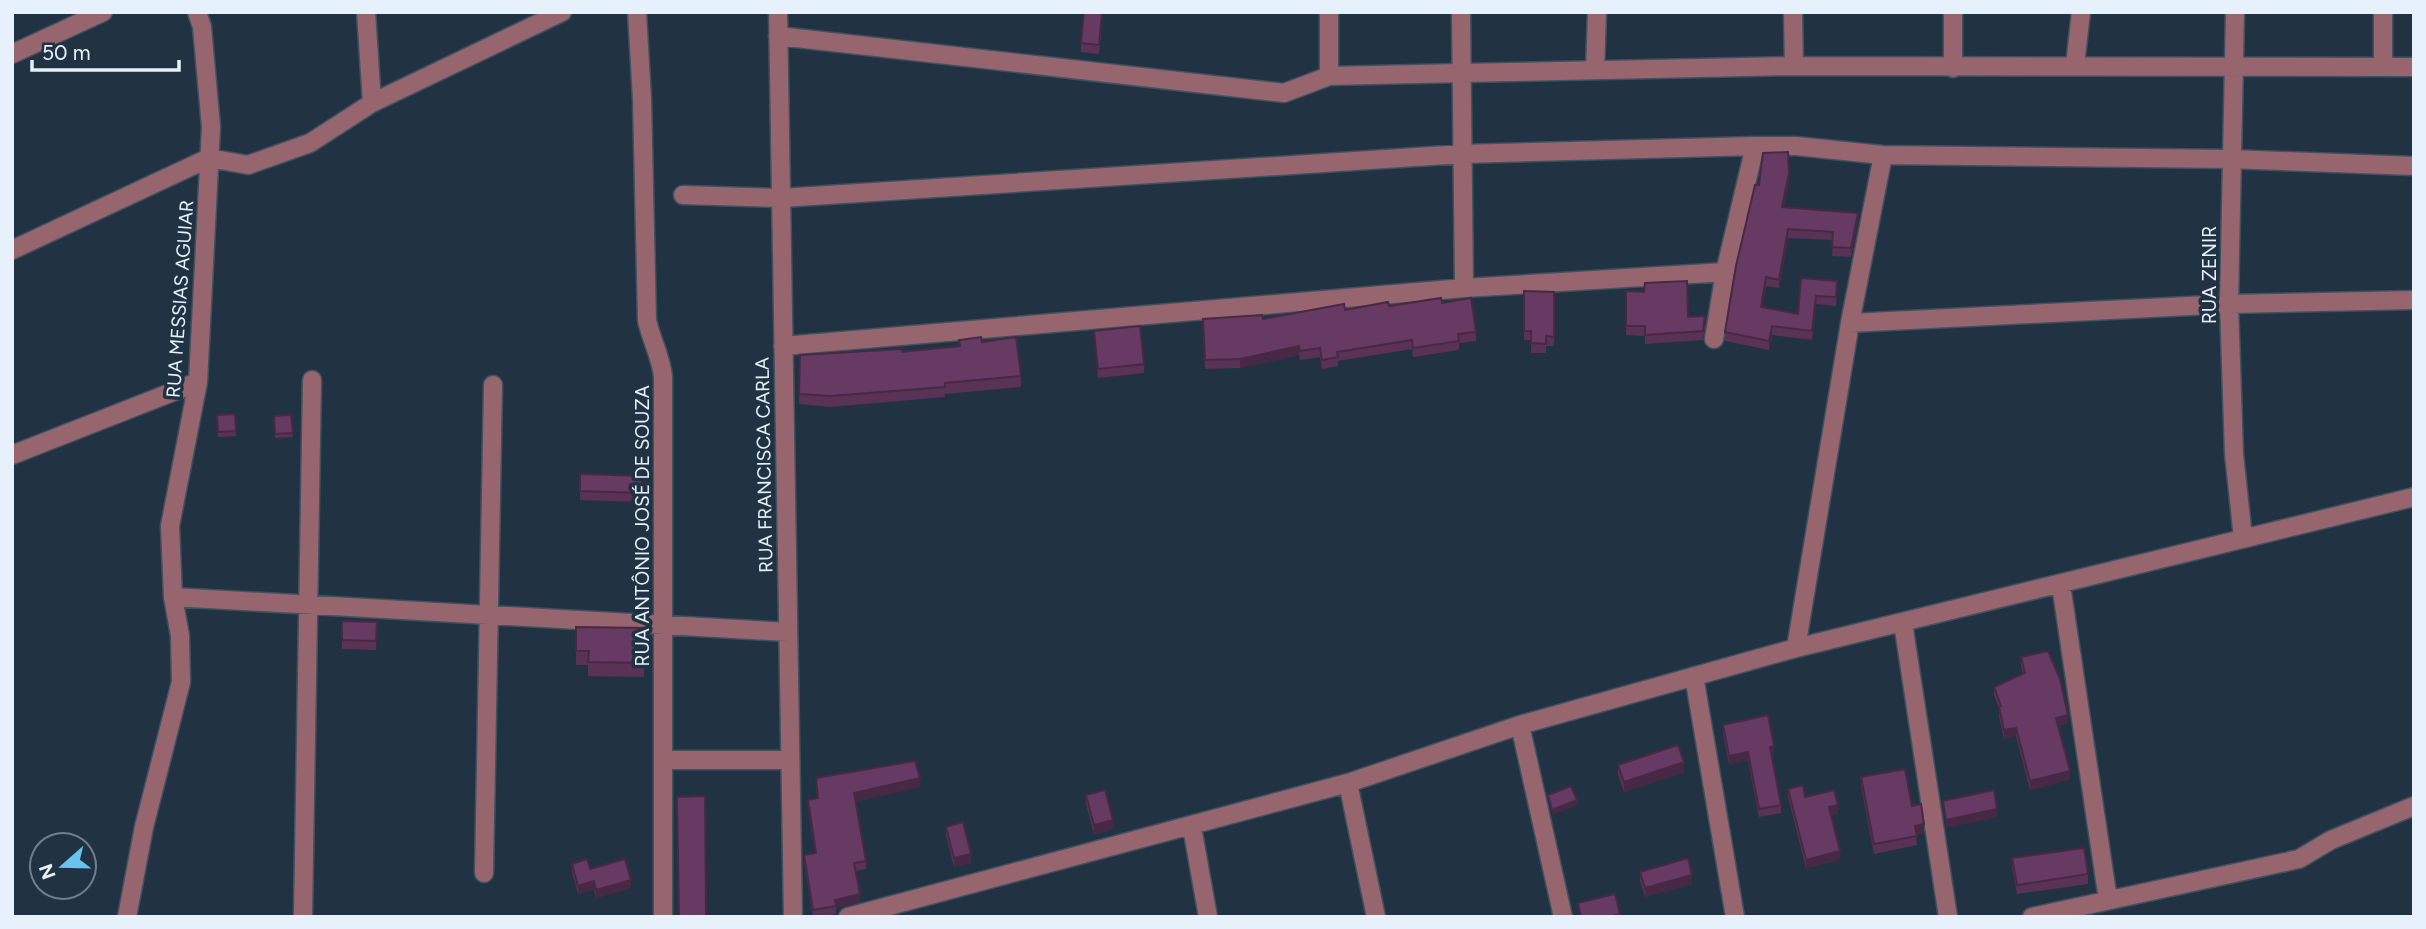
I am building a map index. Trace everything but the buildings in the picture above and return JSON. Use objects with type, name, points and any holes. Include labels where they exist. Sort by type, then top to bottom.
[{"type":"street","points":[[12,54],[103,12]]},
{"type":"street","name":"RUA MESSIAS AGUIAR","points":[[127,917],[144,827],[181,682],[180,636],[173,597],[170,526],[198,382],[211,127],[204,52],[197,12]]},
{"type":"street","points":[[366,12],[372,103]]},
{"type":"street","points":[[12,250],[209,158],[248,165],[310,143],[372,103],[562,12]]},
{"type":"street","name":"RUA ANTÔNIO JOSÉ DE SOUZA","points":[[637,12],[648,320],[651,342],[661,360],[663,377],[663,917]]},
{"type":"street","name":"RUA FRANCISCA CARLA","points":[[778,12],[793,917]]},
{"type":"street","points":[[1329,12],[1329,76]]},
{"type":"street","points":[[1461,12],[1464,288]]},
{"type":"street","points":[[1595,70],[1597,12]]},
{"type":"street","points":[[1793,12],[1794,66]]},
{"type":"street","points":[[1953,12],[1954,68]]},
{"type":"street","points":[[2075,65],[2081,12]]},
{"type":"street","name":"RUA ZENIR","points":[[2235,12],[2229,304],[2234,454],[2243,538]]},
{"type":"street","points":[[2383,12],[2383,66]]},
{"type":"street","points":[[778,36],[1284,93],[1329,76],[1794,66],[2414,67]]},
{"type":"street","points":[[683,195],[781,198],[1462,154],[1755,146],[1796,146],[1883,155],[2230,159],[2414,166]]},
{"type":"street","points":[[1714,339],[1725,272],[1755,146]]},
{"type":"street","points":[[1796,648],[1850,323],[1883,155]]},
{"type":"street","points":[[783,346],[1464,288],[1725,272]]},
{"type":"street","points":[[1850,323],[2229,304],[2414,300]]},
{"type":"street","points":[[303,915],[312,380]]},
{"type":"street","points":[[12,454],[198,382]]},
{"type":"street","points":[[484,873],[493,385]]},
{"type":"street","points":[[848,917],[1192,827],[1348,783],[1520,726],[1796,648],[2414,497]]},
{"type":"street","points":[[2061,585],[2108,900]]},
{"type":"street","points":[[173,597],[788,632]]},
{"type":"street","points":[[1903,623],[1948,917]]},
{"type":"street","points":[[1694,676],[1735,917]]},
{"type":"street","points":[[1520,726],[1563,917]]},
{"type":"street","points":[[663,760],[790,760]]},
{"type":"street","points":[[1348,783],[1376,917]]},
{"type":"street","points":[[2032,917],[2300,859],[2331,839],[2414,806]]},
{"type":"street","points":[[1192,827],[1208,917]]}]
